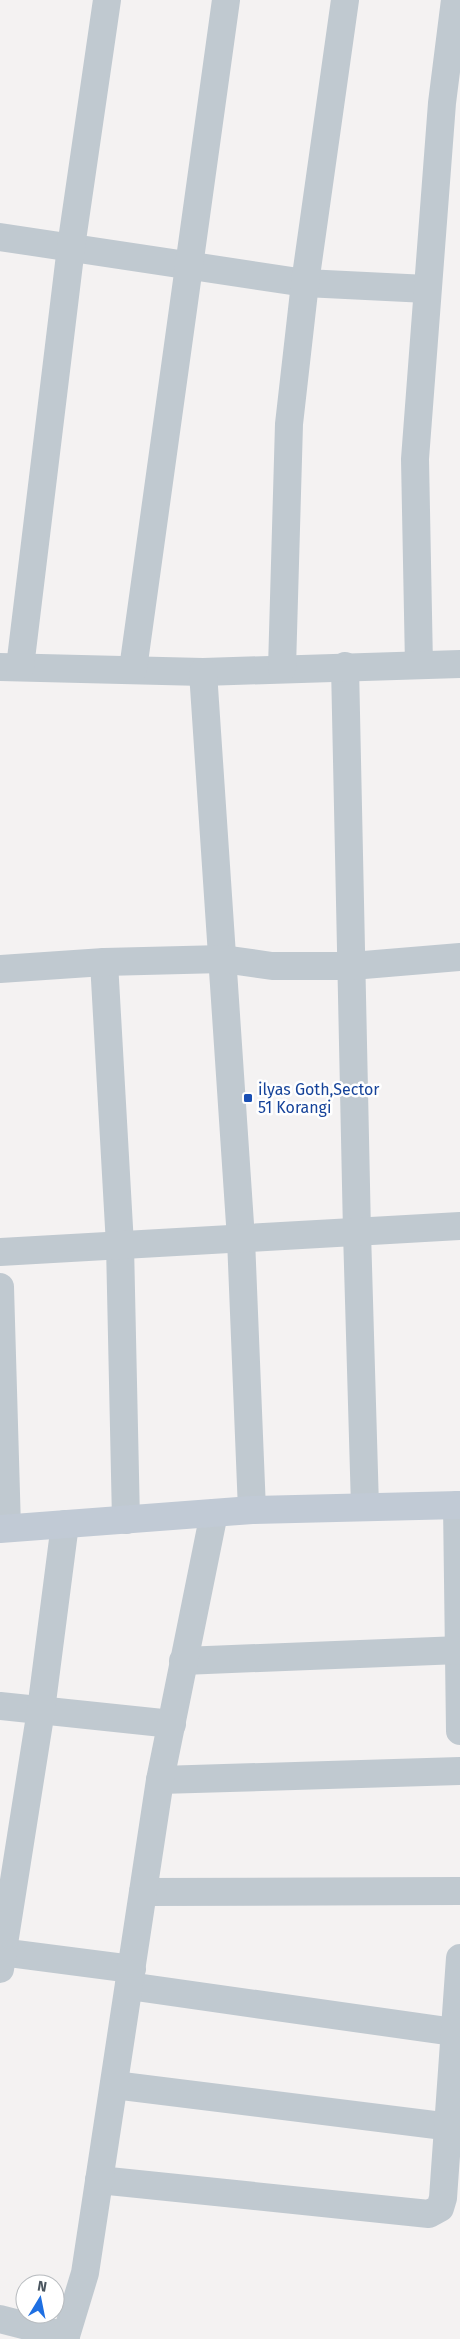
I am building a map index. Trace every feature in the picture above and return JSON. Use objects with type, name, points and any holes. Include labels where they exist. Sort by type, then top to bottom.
[{"type":"street","points":[[107,0],[10,667],[203,672],[345,666],[460,664]]},
{"type":"street","points":[[133,669],[226,0]]},
{"type":"street","points":[[282,668],[289,424],[305,283],[345,0]]},
{"type":"street","points":[[419,665],[415,459],[426,289],[442,103],[455,0]]},
{"type":"street","points":[[0,237],[305,283],[426,289]]},
{"type":"street","points":[[345,666],[365,1507]]},
{"type":"street","points":[[203,672],[240,1239],[252,1510]]},
{"type":"street","points":[[0,969],[104,962],[223,959],[272,966],[352,966],[460,957]]},
{"type":"street","points":[[104,962],[120,1245],[126,1520]]},
{"type":"street","points":[[0,1252],[460,1226]]},
{"type":"street","points":[[0,1287],[4,1528],[252,1510],[459,1505],[460,1731]]},
{"type":"street","points":[[0,2319],[66,2338],[85,2273],[160,1780],[214,1513]]},
{"type":"street","points":[[65,1524],[41,1710],[1,1958],[457,2032]]},
{"type":"street","points":[[183,1661],[459,1650]]},
{"type":"street","points":[[0,1706],[172,1724]]},
{"type":"street","points":[[160,1780],[460,1770]]},
{"type":"street","points":[[143,1892],[460,1891]]},
{"type":"street","points":[[100,2180],[428,2214],[440,2208],[444,2198],[454,2128],[460,1958]]},
{"type":"street","points":[[114,2085],[454,2128]]},
{"type":"place","name":"ilyas Goth,Sector 51 Korangi","points":[[248,1098]]}]
